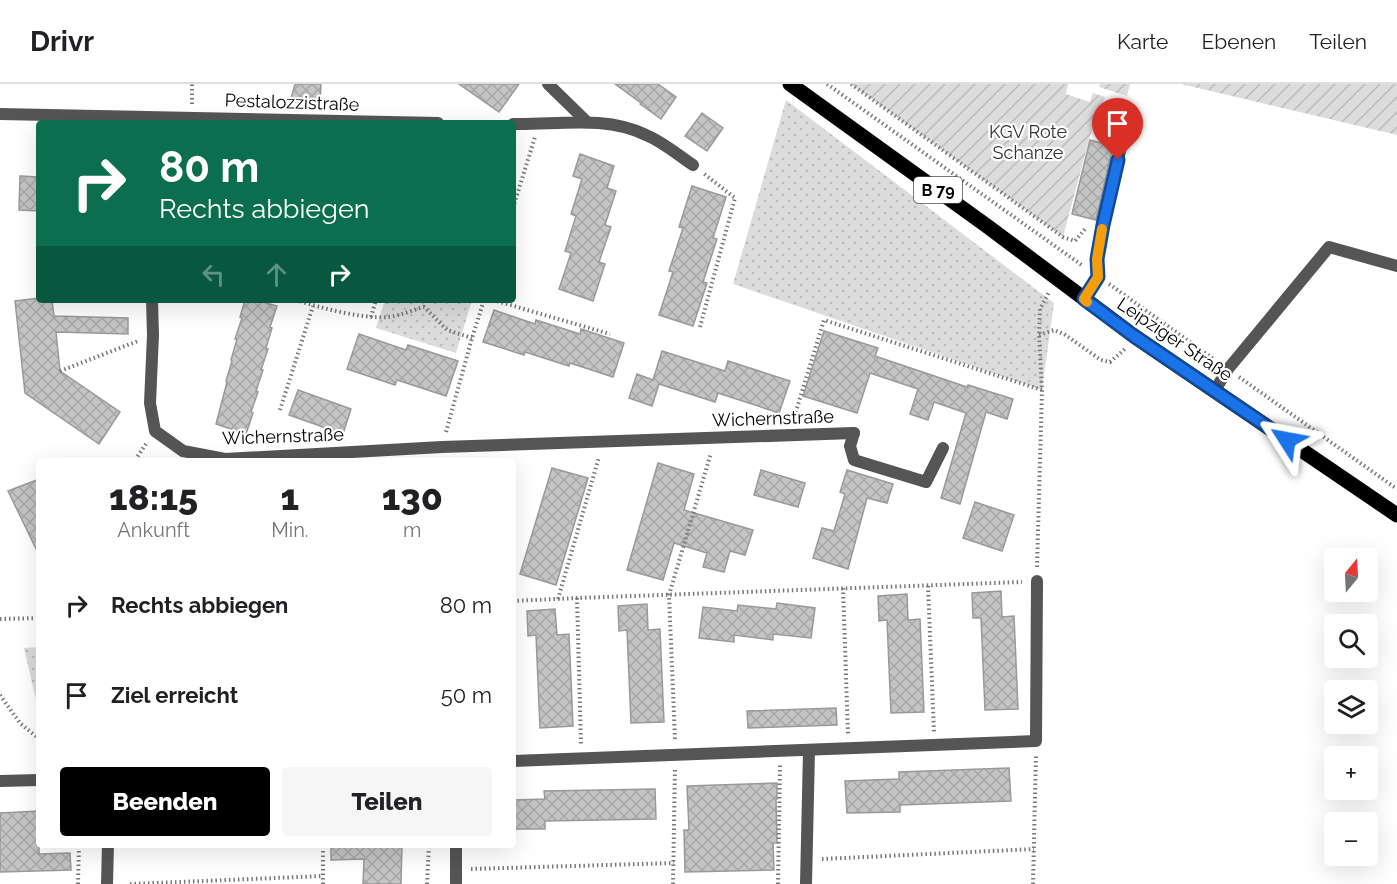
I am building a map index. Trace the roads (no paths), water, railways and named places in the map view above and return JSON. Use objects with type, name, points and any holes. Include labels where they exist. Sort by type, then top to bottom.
[{"type":"main road","name":"Leipziger Straße","points":[[790,84],[1134,336],[1397,515]]},
{"type":"street","points":[[548,84],[587,122]]},
{"type":"street","name":"Pestalozzistraße","points":[[0,114],[153,120],[191,117],[314,120]]},
{"type":"street","points":[[516,124],[587,122],[616,124],[647,135],[693,165]]},
{"type":"street","points":[[1084,299],[1098,277],[1097,259],[1103,225],[1123,138]]},
{"type":"street","points":[[1215,390],[1228,369],[1329,247],[1397,266]]},
{"type":"street","name":"Wichernstraße","points":[[152,303],[150,403],[155,431],[183,451],[220,458]]},
{"type":"street","name":"Wichernstraße","points":[[243,458],[442,447],[854,433],[850,446],[854,460],[926,482],[944,448]]},
{"type":"street","points":[[516,761],[1036,741],[1037,581]]},
{"type":"street","points":[[806,884],[809,750]]},
{"type":"street","points":[[0,782],[36,780]]},
{"type":"street","points":[[106,884],[108,848]]},
{"type":"street","points":[[456,848],[456,884]]},
{"type":"park label","name":"KGV Rote Schanze","points":[[1028,141]]}]
